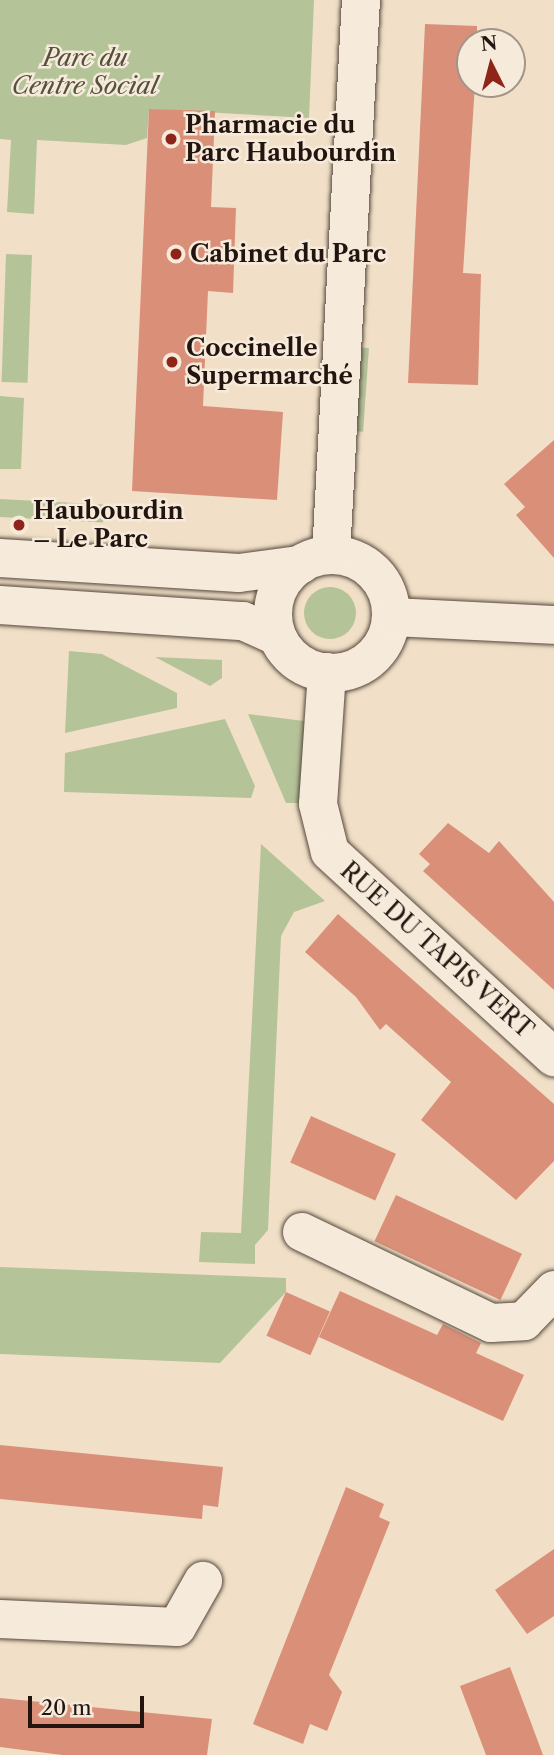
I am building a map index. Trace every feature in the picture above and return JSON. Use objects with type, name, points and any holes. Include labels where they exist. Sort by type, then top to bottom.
[{"type":"street","points":[[277,636],[275,599],[316,560],[361,0]]},
{"type":"street","points":[[0,558],[239,573],[316,560],[355,559],[379,577],[391,617],[385,641],[369,660],[327,673],[297,662],[277,636],[243,621],[0,605]]},
{"type":"street","points":[[391,617],[554,625]]},
{"type":"street","name":"RUE DU TAPIS VERT","points":[[327,673],[318,804],[330,852],[554,1057]]},
{"type":"street","points":[[302,1232],[491,1323],[524,1321],[554,1290]]},
{"type":"street","points":[[0,1619],[177,1626],[203,1581]]},
{"type":"green space","name":"Parc du Centre Social","points":[[0,0],[314,0],[309,118],[149,109],[147,138],[126,145],[37,140],[34,214],[7,212],[11,140],[0,139]]},
{"type":"green space","points":[[6,254],[32,255],[28,383],[2,382]]},
{"type":"green space","points":[[356,347],[369,348],[363,432],[350,431]]},
{"type":"green space","points":[[0,396],[24,398],[21,469],[0,469]]},
{"type":"green space","points":[[0,499],[104,504],[103,522],[0,517]]},
{"type":"green space","points":[[330,587],[340,589],[348,595],[354,603],[354,623],[348,631],[340,637],[330,639],[320,637],[312,631],[306,623],[304,613],[306,603],[312,595],[320,589]]},
{"type":"green space","points":[[69,651],[102,654],[177,693],[177,708],[65,733]]},
{"type":"green space","points":[[155,657],[222,660],[222,678],[210,686]]},
{"type":"green space","points":[[248,714],[304,721],[301,803],[286,803]]},
{"type":"green space","points":[[225,719],[255,786],[251,798],[64,792],[65,753]]},
{"type":"green space","points":[[261,844],[325,901],[294,912],[281,936],[268,1230],[255,1245],[255,1264],[199,1262],[201,1232],[241,1233]]},
{"type":"green space","points":[[0,1267],[286,1278],[286,1292],[220,1363],[0,1354]]},
{"type":"building","points":[[425,24],[477,26],[456,28],[456,98],[474,98],[463,273],[481,274],[478,385],[408,383]]},
{"type":"building","points":[[149,109],[215,111],[211,207],[236,208],[233,293],[208,291],[203,406],[283,412],[277,500],[132,491]]},
{"type":"building","points":[[554,440],[554,558],[516,515],[525,507],[504,484]]},
{"type":"building","points":[[448,823],[489,853],[499,841],[554,902],[554,990],[423,871],[430,864],[419,854]]},
{"type":"building","points":[[338,914],[554,1104],[554,1161],[516,1200],[421,1120],[451,1082],[386,1024],[380,1030],[356,997],[305,952]]},
{"type":"building","points":[[311,1116],[396,1154],[375,1200],[290,1163]]},
{"type":"building","points":[[396,1195],[522,1254],[500,1300],[374,1241]]},
{"type":"building","points":[[340,1291],[437,1335],[443,1324],[481,1343],[476,1353],[524,1375],[503,1421],[319,1337]]},
{"type":"building","points":[[286,1292],[330,1312],[310,1355],[266,1336]]},
{"type":"building","points":[[0,1445],[223,1467],[218,1507],[203,1505],[202,1519],[0,1499]]},
{"type":"building","points":[[346,1487],[384,1504],[379,1517],[390,1522],[329,1675],[342,1692],[327,1731],[310,1724],[303,1744],[253,1724]]},
{"type":"building","points":[[554,1549],[554,1616],[527,1634],[495,1590]]},
{"type":"building","points":[[510,1667],[543,1755],[486,1755],[460,1686]]},
{"type":"building","points":[[0,1698],[212,1719],[207,1755],[62,1755],[0,1747]]},
{"type":"place","name":"Pharmacie du Parc Haubourdin","points":[[171,139]]},
{"type":"place","name":"Cabinet du Parc","points":[[176,254]]},
{"type":"place","name":"Coccinelle Supermarché","points":[[172,362]]},
{"type":"place","name":"Haubourdin – Le Parc","points":[[19,525]]}]
